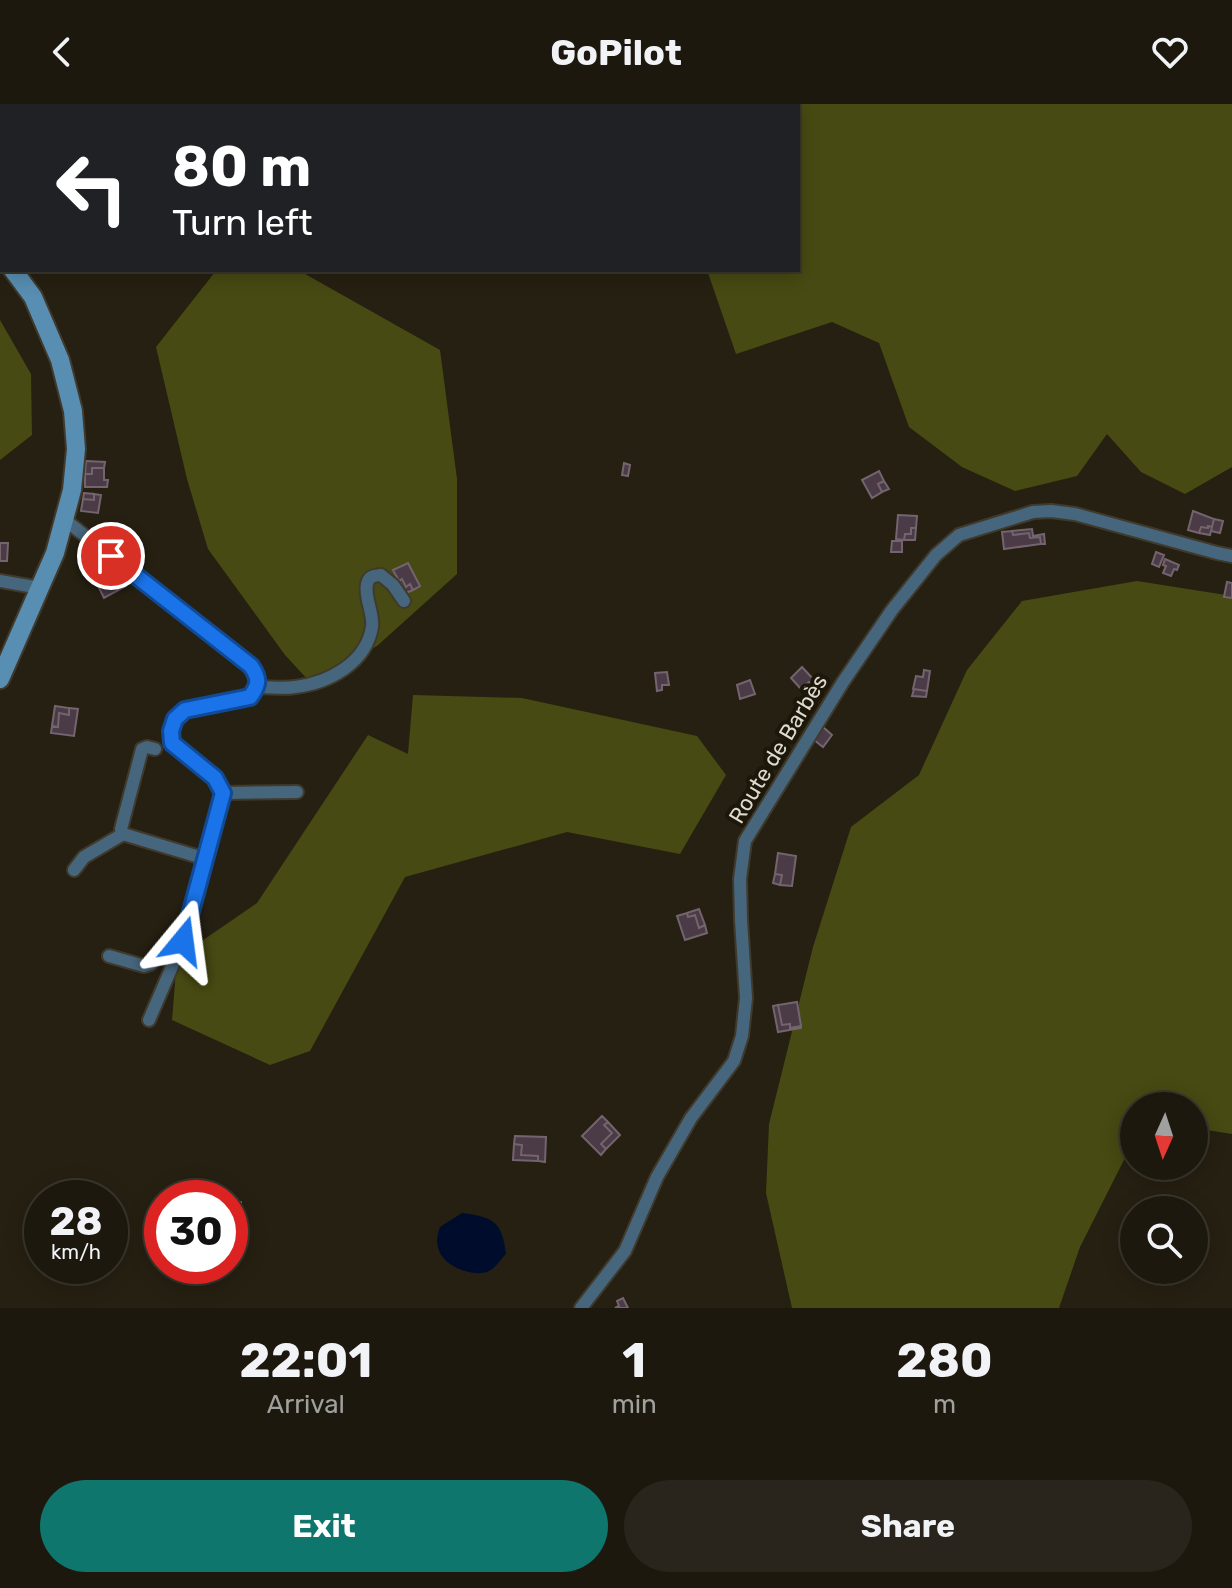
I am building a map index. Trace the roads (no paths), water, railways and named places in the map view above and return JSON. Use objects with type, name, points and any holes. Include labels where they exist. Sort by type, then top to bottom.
[{"type":"main road","points":[[0,679],[55,553],[72,490],[76,449],[73,411],[60,360],[33,297],[14,272]]},
{"type":"street","name":"Route de Barbès","points":[[581,1308],[625,1251],[657,1177],[691,1118],[734,1061],[742,1036],[746,998],[740,879],[745,841],[843,682],[892,610],[936,555],[959,535],[1033,512],[1051,511],[1075,514],[1232,556]]},
{"type":"street","points":[[65,520],[251,666],[258,677],[258,687],[250,697],[185,710],[175,719],[171,731],[172,743],[215,778],[223,793],[183,941],[149,1020]]},
{"type":"street","points":[[258,687],[294,688],[346,669],[365,647],[373,624],[367,589],[372,576],[381,575],[404,601]]},
{"type":"street","points":[[0,581],[40,588]]},
{"type":"street","points":[[123,834],[121,829],[142,749],[155,749]]},
{"type":"street","points":[[223,793],[297,792]]},
{"type":"street","points":[[74,870],[84,857],[123,834],[206,859]]},
{"type":"street","points":[[109,956],[144,966],[151,964],[165,947],[183,941]]},
{"type":"water","points":[[462,1213],[488,1219],[502,1234],[506,1254],[487,1272],[473,1273],[457,1268],[440,1253],[437,1242],[440,1227]]}]
